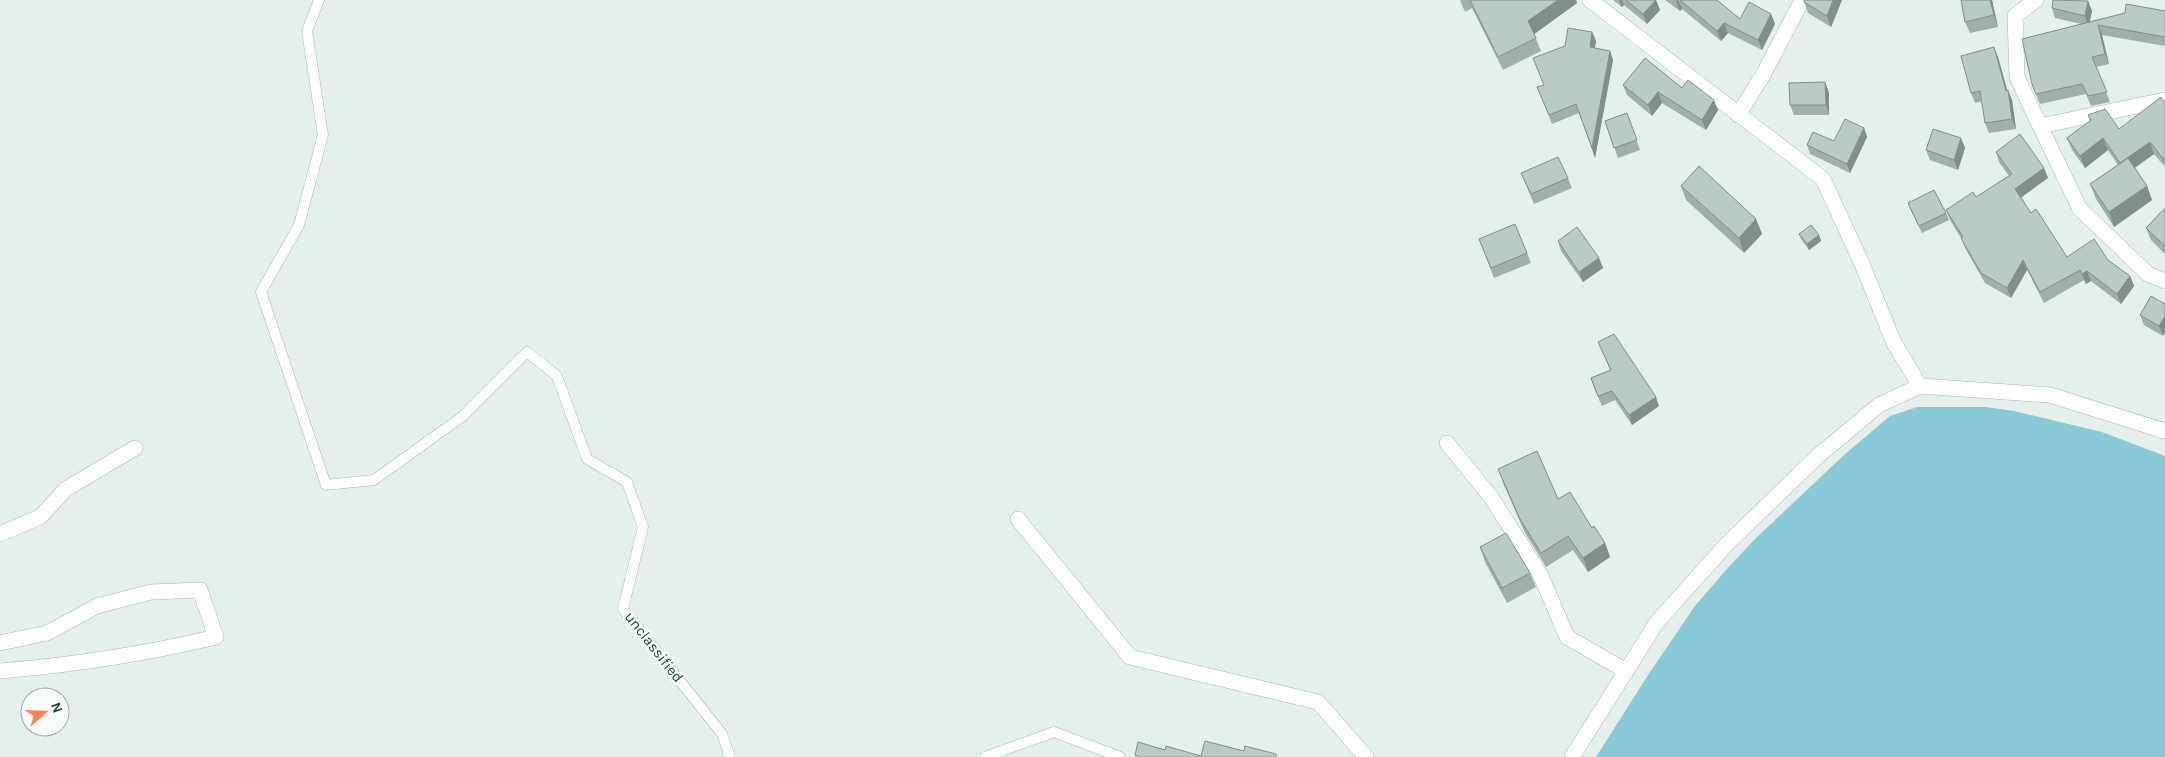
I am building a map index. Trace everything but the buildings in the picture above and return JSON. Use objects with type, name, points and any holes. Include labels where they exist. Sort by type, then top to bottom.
[{"type":"street","points":[[1590,0],[1823,180],[1862,264],[1894,343],[1920,386]]},
{"type":"street","points":[[1738,115],[1763,75],[1802,0]]},
{"type":"street","points":[[2036,0],[2015,16],[2017,77],[2080,208],[2148,274],[2165,281]]},
{"type":"street","points":[[2040,126],[2165,100]]},
{"type":"street","points":[[1572,757],[1657,622],[1727,544],[1819,455],[1879,405],[1920,386],[2050,395],[2165,431]]},
{"type":"street","points":[[1447,443],[1491,497],[1541,576],[1567,637],[1626,671]]},
{"type":"street","points":[[0,534],[40,517],[66,490],[135,448]]},
{"type":"street","points":[[1018,519],[1130,657],[1318,702],[1366,757]]},
{"type":"street","points":[[0,643],[47,633],[97,606],[151,592],[200,590],[216,637],[163,650],[0,670]]},
{"type":"lane","name":"unclassified","points":[[319,0],[307,31],[323,135],[299,225],[262,292],[326,485],[374,480],[463,416],[527,352],[557,376],[587,459],[627,482],[643,527],[623,609],[722,734],[730,757]]},
{"type":"lane","points":[[985,757],[1054,732],[1120,757]]},
{"type":"water","points":[[1917,407],[1986,407],[2014,411],[2102,432],[2165,456],[2165,757],[1596,757],[1695,606],[1726,570],[1755,539],[1844,455],[1890,416]]}]
